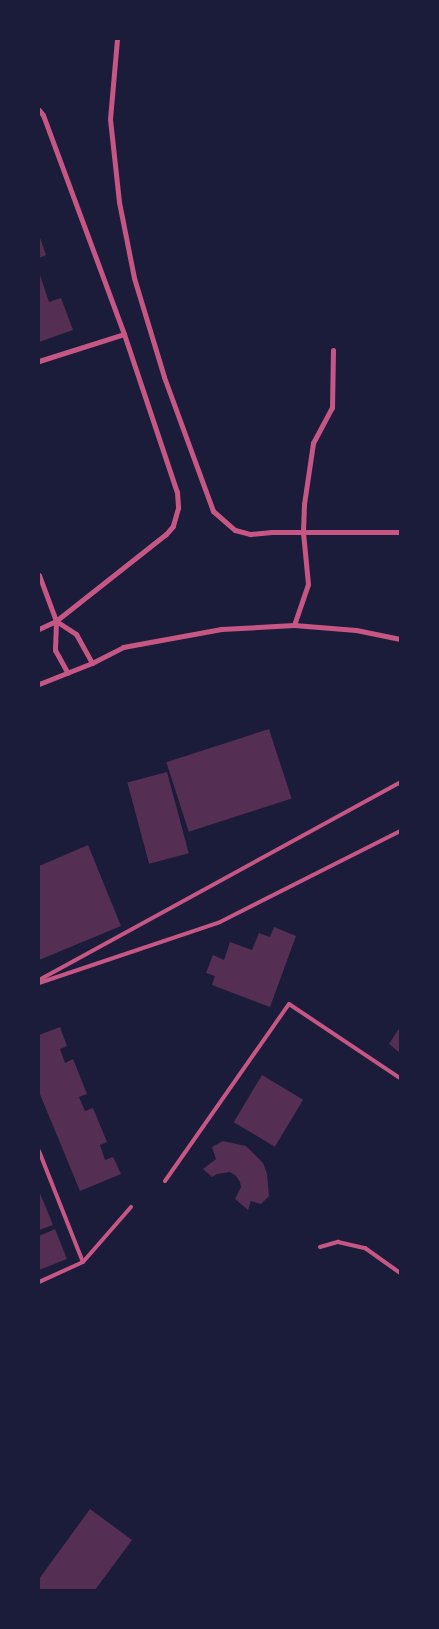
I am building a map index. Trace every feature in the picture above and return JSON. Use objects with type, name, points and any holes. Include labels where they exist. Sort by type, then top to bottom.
[{"type":"street","points":[[117,39],[110,119],[119,202],[134,278],[164,377],[213,511],[235,530],[250,534],[400,532]]},
{"type":"street","points":[[39,110],[43,115],[124,334],[177,492],[178,508],[173,526],[166,534],[56,622],[39,630]]},
{"type":"street","points":[[39,361],[124,334]]},
{"type":"street","points":[[294,626],[308,584],[303,532],[304,504],[313,443],[332,408],[333,350]]},
{"type":"street","points":[[39,576],[56,622],[55,650],[68,673]]},
{"type":"street","points":[[56,622],[76,634],[92,663]]},
{"type":"street","points":[[39,684],[92,663],[123,647],[221,630],[294,626],[356,630],[400,639]]},
{"type":"lane","points":[[39,982],[400,782]]},
{"type":"lane","points":[[39,982],[220,922],[400,831]]},
{"type":"lane","points":[[164,1181],[289,1004],[400,1078]]},
{"type":"lane","points":[[39,1151],[83,1262]]},
{"type":"lane","points":[[39,1282],[83,1262],[132,1207]]},
{"type":"lane","points":[[320,1247],[338,1242],[365,1248],[400,1273]]},
{"type":"building","points":[[39,235],[46,255],[39,258]]},
{"type":"building","points":[[39,272],[49,302],[61,298],[73,330],[39,342]]},
{"type":"building","points":[[269,729],[292,798],[189,832],[166,762]]},
{"type":"building","points":[[167,772],[189,853],[149,864],[127,783]]},
{"type":"building","points":[[88,845],[121,926],[39,960],[39,866]]},
{"type":"building","points":[[274,927],[296,936],[270,1007],[212,985],[215,976],[206,973],[213,955],[224,960],[230,942],[252,950],[259,933],[270,937]]},
{"type":"building","points":[[60,1027],[67,1046],[60,1049],[65,1063],[73,1059],[87,1094],[79,1097],[85,1111],[93,1108],[107,1142],[100,1145],[105,1160],[113,1157],[121,1174],[80,1191],[39,1092],[39,1035]]},
{"type":"building","points":[[400,1027],[400,1053],[389,1044]]},
{"type":"building","points":[[262,1075],[303,1100],[275,1147],[234,1122]]},
{"type":"building","points":[[223,1141],[246,1146],[263,1163],[267,1174],[269,1196],[261,1204],[251,1201],[248,1210],[235,1199],[241,1187],[236,1176],[230,1172],[217,1174],[212,1177],[203,1169],[216,1159],[212,1147]]},
{"type":"building","points":[[39,1191],[53,1225],[39,1230]]},
{"type":"building","points":[[55,1229],[67,1259],[39,1270],[39,1236]]},
{"type":"building","points":[[90,1509],[132,1540],[95,1590],[39,1590],[39,1579]]}]
